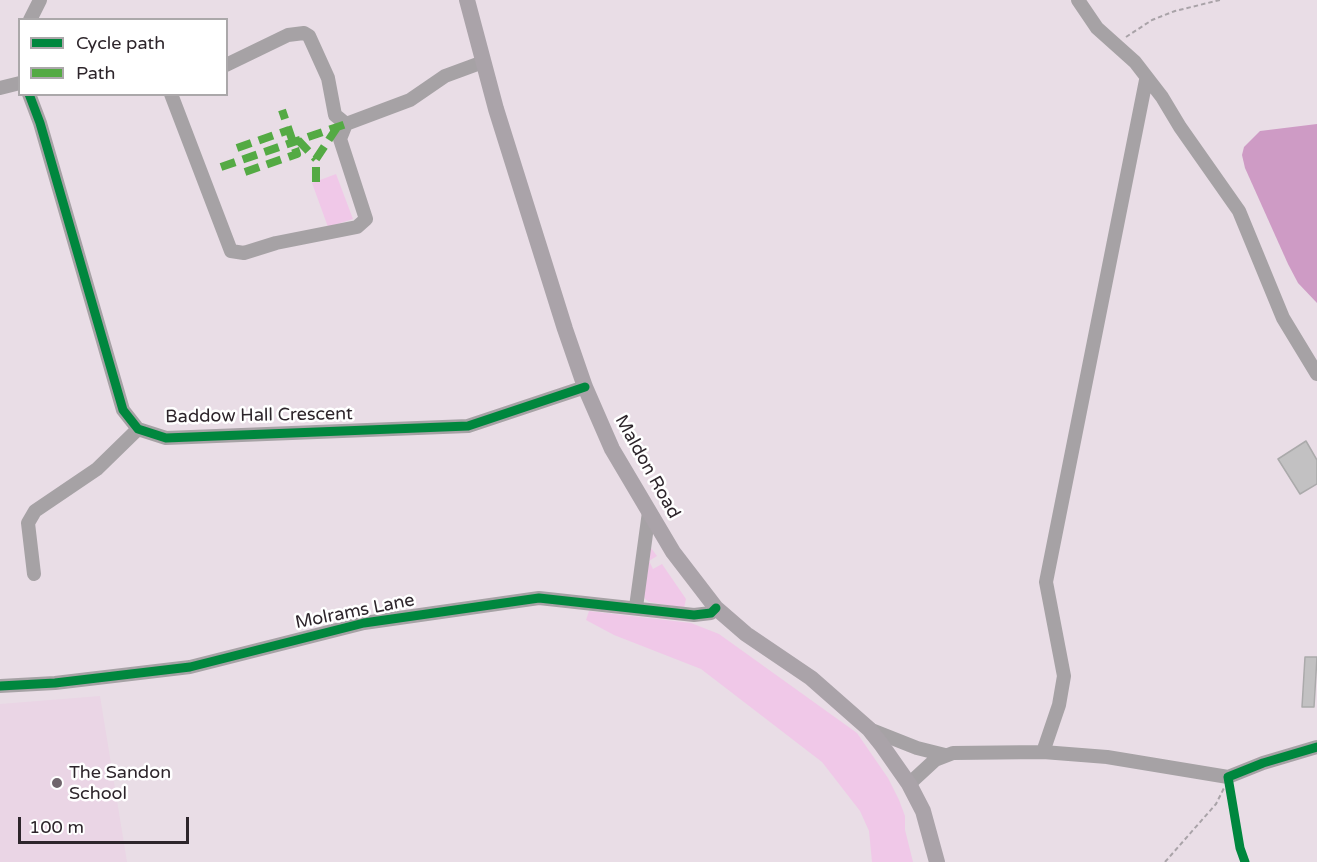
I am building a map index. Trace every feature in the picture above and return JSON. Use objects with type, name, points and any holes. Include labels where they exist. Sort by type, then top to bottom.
[{"type":"main road","name":"Maldon Road","points":[[467,0],[483,62],[585,387],[612,449],[673,552],[716,608],[746,634],[811,678],[869,729],[909,784],[922,811],[937,862]]},
{"type":"street","points":[[31,18],[40,0]]},
{"type":"street","points":[[1078,0],[1097,28],[1134,62],[1146,80],[1162,97],[1180,127],[1239,211],[1283,318],[1317,374]]},
{"type":"street","points":[[228,64],[288,35],[304,33],[309,36],[328,78],[335,116],[346,124]]},
{"type":"street","points":[[172,96],[231,251],[244,254],[276,243],[357,227],[366,219],[340,140],[346,124],[410,100],[445,76],[483,62]]},
{"type":"street","points":[[1043,752],[1059,705],[1064,676],[1046,582],[1146,80]]},
{"type":"street","points":[[0,88],[18,84]]},
{"type":"street","points":[[29,571],[28,524],[35,512],[97,469],[138,429],[123,410],[40,123],[30,96]]},
{"type":"street","name":"Baddow Hall Crescent","points":[[138,429],[166,438],[468,426],[585,387]]},
{"type":"street","points":[[636,607],[649,512]]},
{"type":"street","name":"Molrams Lane","points":[[0,686],[55,683],[190,667],[364,623],[540,598],[694,615],[711,613],[716,608]]},
{"type":"street","points":[[869,729],[917,748],[945,755],[1043,752],[1107,757],[1232,789],[1263,763],[1317,747]]},
{"type":"street","points":[[909,784],[945,755]]},
{"type":"path","points":[[1117,45],[1152,20],[1175,11],[1220,0]]},
{"type":"path","points":[[1166,862],[1216,804],[1232,789]]},
{"type":"shaded area","points":[[1317,124],[1317,303],[1298,283],[1288,264],[1245,168],[1242,155],[1244,147],[1260,131]]},
{"type":"shaded area","points":[[336,174],[353,219],[328,227],[312,183]]},
{"type":"shaded area","points":[[651,548],[657,556],[649,561]]},
{"type":"shaded area","points":[[649,561],[653,569],[662,564],[686,599],[684,608],[649,602],[645,599]]},
{"type":"shaded area","points":[[589,611],[691,623],[719,634],[857,733],[888,778],[899,800],[905,816],[905,830],[913,862],[872,862],[869,831],[860,811],[822,762],[701,669],[614,635],[586,620]]},
{"type":"shaded area","name":"The Sandon School","points":[[100,696],[127,862],[0,862],[0,704]]},
{"type":"building","points":[[1306,441],[1317,460],[1317,484],[1300,494],[1278,459]]},
{"type":"building","points":[[1305,657],[1317,657],[1314,707],[1302,707]]},
{"type":"marked path","points":[[245,172],[297,154],[282,110]]},
{"type":"marked path","points":[[221,167],[346,124]]},
{"type":"marked path","points":[[316,182],[316,159],[338,126]]},
{"type":"marked path","points":[[237,148],[289,130]]},
{"type":"marked path","points":[[298,140],[316,159]]},
{"type":"cycle path","points":[[30,96],[40,123],[123,410],[138,429],[166,438],[468,426],[585,387]]},
{"type":"cycle path","points":[[0,686],[55,683],[190,667],[364,623],[539,598],[694,615],[711,613],[716,608]]},
{"type":"cycle path","points":[[1245,862],[1240,848],[1228,777],[1263,763],[1317,747]]},
{"type":"place","name":"The Sandon School","points":[[57,783]]}]
